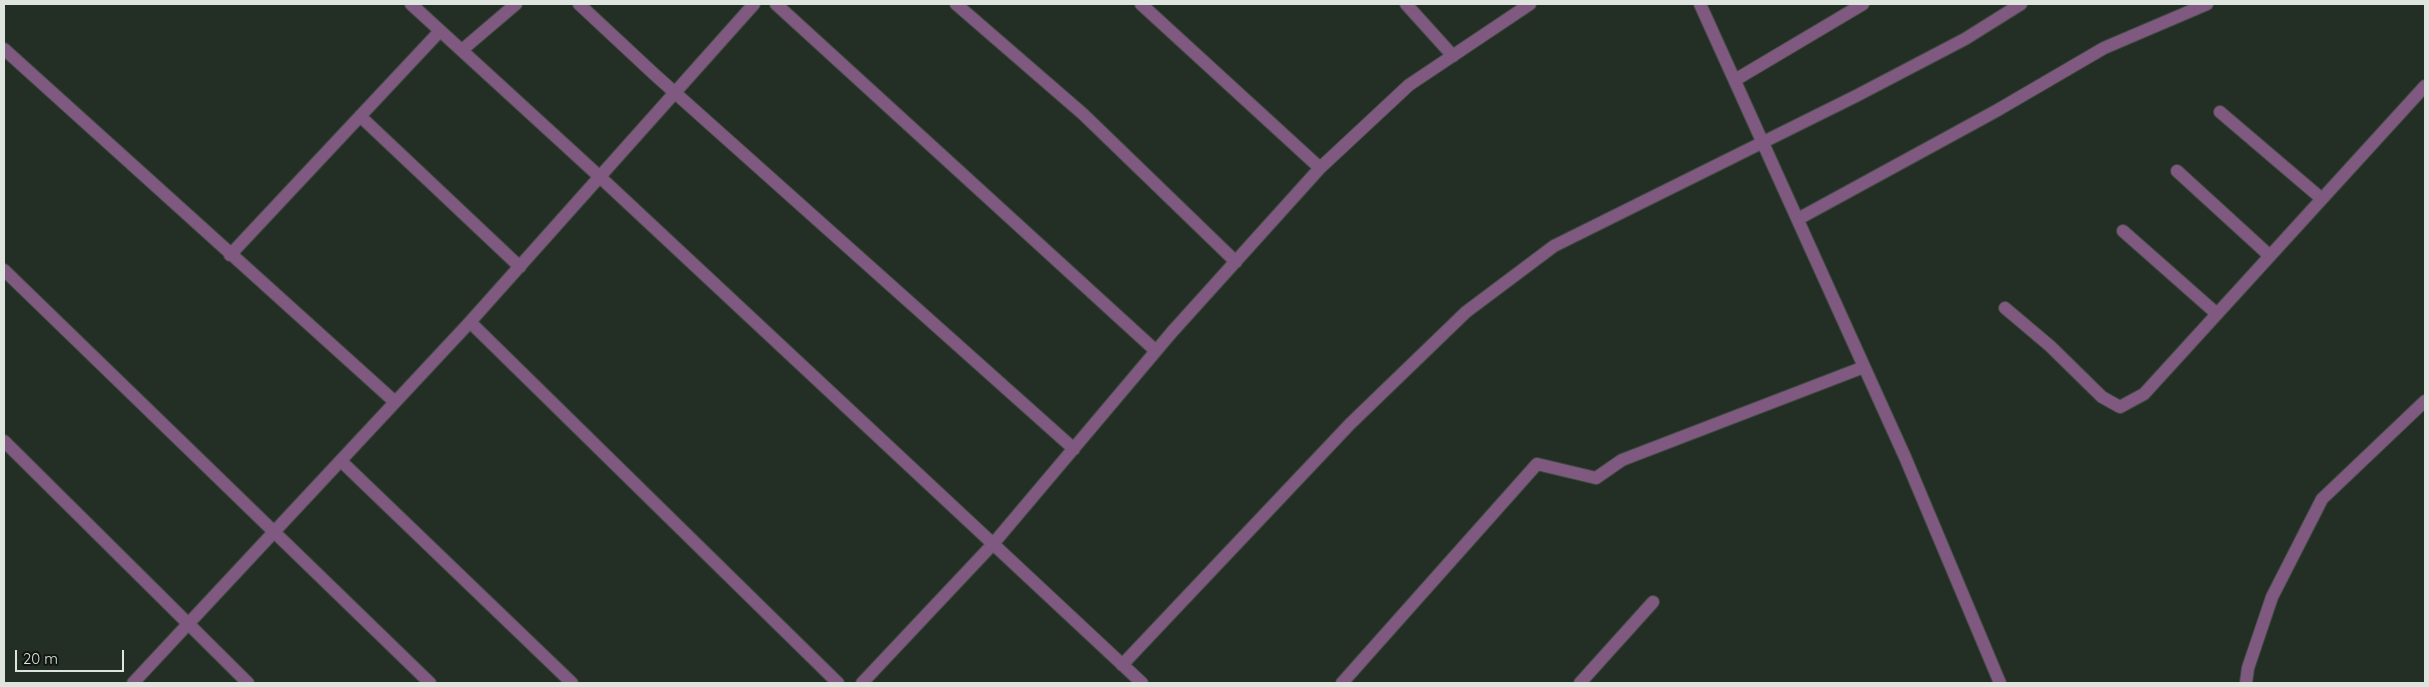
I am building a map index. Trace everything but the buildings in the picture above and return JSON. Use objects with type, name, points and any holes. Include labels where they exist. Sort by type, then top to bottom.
[{"type":"street","points":[[411,4],[600,177],[1142,683]]},
{"type":"street","points":[[462,50],[516,4]]},
{"type":"street","points":[[579,4],[1074,449]]},
{"type":"street","points":[[134,683],[470,322],[754,4]]},
{"type":"street","points":[[776,4],[1156,351]]},
{"type":"street","points":[[956,4],[1083,114],[1236,262]]},
{"type":"street","points":[[1141,4],[1320,168]]},
{"type":"street","points":[[1406,4],[1452,56]]},
{"type":"street","points":[[862,683],[993,544],[1156,351],[1320,168],[1409,85],[1530,4]]},
{"type":"street","points":[[1700,4],[1864,366],[2000,683]]},
{"type":"street","points":[[1735,80],[1863,4]]},
{"type":"street","points":[[1122,664],[1350,424],[1466,312],[1554,246],[1856,96],[1965,39],[2021,4]]},
{"type":"street","points":[[1798,219],[1996,111],[2104,48],[2207,4]]},
{"type":"street","points":[[230,255],[440,31]]},
{"type":"street","points":[[4,49],[395,402]]},
{"type":"street","points":[[2005,308],[2050,346],[2102,397],[2120,407],[2144,394],[2425,86]]},
{"type":"street","points":[[2220,112],[2322,199]]},
{"type":"street","points":[[360,116],[520,267]]},
{"type":"street","points":[[2177,172],[2270,256]]},
{"type":"street","points":[[2123,231],[2217,314]]},
{"type":"street","points":[[4,270],[430,683]]},
{"type":"street","points":[[470,322],[838,683]]},
{"type":"street","points":[[1342,683],[1537,464],[1596,478],[1622,460],[1864,366]]},
{"type":"street","points":[[2246,683],[2248,668],[2272,597],[2322,498],[2425,401]]},
{"type":"street","points":[[4,441],[248,683]]},
{"type":"street","points":[[341,460],[572,683]]},
{"type":"street","points":[[1580,683],[1653,602]]}]
